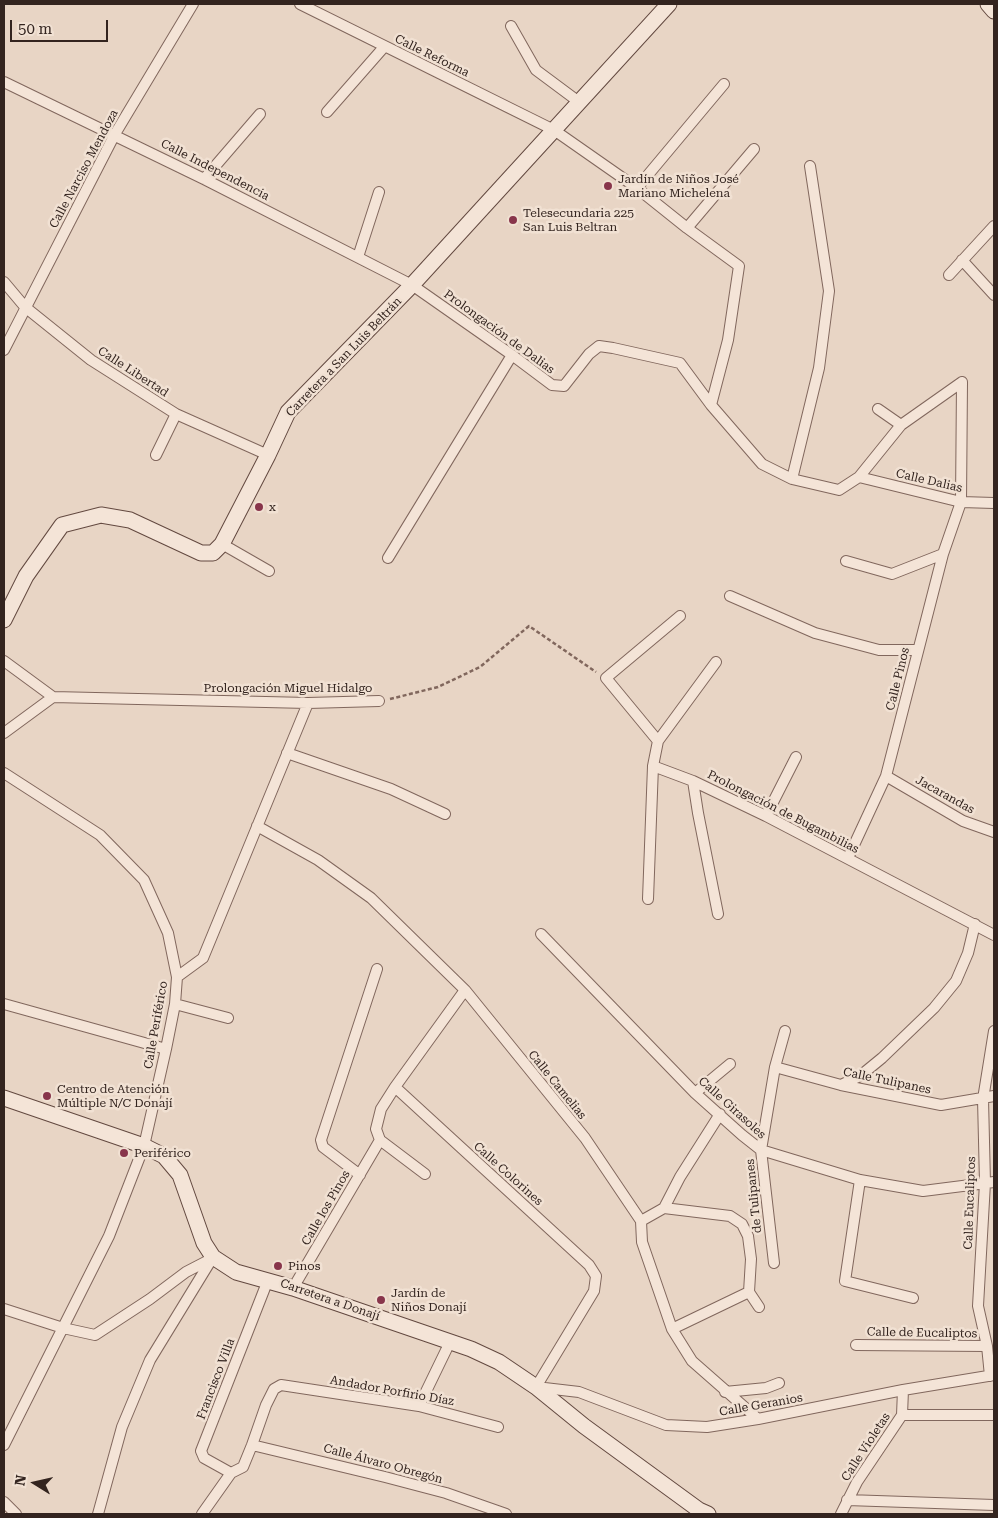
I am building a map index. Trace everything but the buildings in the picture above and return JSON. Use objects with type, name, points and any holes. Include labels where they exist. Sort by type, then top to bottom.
[{"type":"main road","name":"Carretera a San Luis Beltrán","points":[[222,544],[288,412],[412,285],[669,4]]},
{"type":"main road","points":[[988,4],[994,11]]},
{"type":"main road","points":[[4,620],[26,576],[62,525],[101,515],[130,520],[201,553],[213,553],[222,544]]},
{"type":"main road","points":[[4,1098],[144,1146],[164,1156],[180,1175],[204,1243],[213,1258]]},
{"type":"main road","name":"Carretera a Donají","points":[[213,1258],[236,1272],[293,1288],[471,1349],[499,1362],[536,1387],[584,1426],[699,1510],[708,1514]]},
{"type":"street","name":"Calle Narciso Mendoza","points":[[4,350],[115,134],[193,4]]},
{"type":"street","name":"Calle Reforma","points":[[300,4],[554,130],[637,188],[739,266],[728,340],[711,405]]},
{"type":"street","points":[[511,26],[536,70],[579,102]]},
{"type":"street","points":[[327,112],[384,47]]},
{"type":"street","name":"Calle Independencia","points":[[4,82],[204,178],[412,285]]},
{"type":"street","points":[[637,188],[724,84]]},
{"type":"street","points":[[204,178],[260,114]]},
{"type":"street","points":[[687,228],[754,148]]},
{"type":"street","points":[[792,479],[819,368],[829,291],[810,166]]},
{"type":"street","points":[[358,257],[379,192]]},
{"type":"street","points":[[949,275],[994,226]]},
{"type":"street","points":[[962,260],[994,295]]},
{"type":"street","name":"Calle Libertad","points":[[4,282],[25,307],[91,360],[176,414],[268,455]]},
{"type":"street","name":"Prolongación de Dalias","points":[[412,285],[512,355],[552,386],[564,386],[589,354],[599,346],[680,363],[711,405],[762,464],[792,479],[839,490],[859,478]]},
{"type":"street","points":[[388,558],[512,355]]},
{"type":"street","name":"Calle Pinos","points":[[848,858],[886,776],[943,554],[961,502],[962,382],[901,425]]},
{"type":"street","points":[[859,478],[901,425],[878,409]]},
{"type":"street","points":[[156,455],[176,414]]},
{"type":"street","name":"Calle Dalias","points":[[859,478],[961,502],[994,503]]},
{"type":"street","points":[[222,544],[269,571]]},
{"type":"street","points":[[846,561],[892,574],[943,554]]},
{"type":"street","points":[[730,596],[815,633],[879,650],[918,650]]},
{"type":"street","points":[[658,741],[606,678],[680,616]]},
{"type":"street","points":[[4,660],[53,697],[4,733]]},
{"type":"street","points":[[648,899],[653,766],[658,741],[716,662]]},
{"type":"street","name":"Prolongación Miguel Hidalgo","points":[[53,697],[308,704],[379,701]]},
{"type":"street","points":[[177,978],[203,958],[308,704]]},
{"type":"street","points":[[287,753],[391,789],[445,814]]},
{"type":"street","points":[[766,816],[796,757]]},
{"type":"street","name":"Prolongación de Bugambilias","points":[[653,766],[693,781],[766,816],[994,935]]},
{"type":"street","name":"Calle Periférico","points":[[4,773],[100,835],[144,880],[168,932],[177,978],[166,1049],[144,1146],[108,1236],[4,1445]]},
{"type":"street","name":"Jacarandas","points":[[886,776],[963,821],[994,832]]},
{"type":"street","points":[[693,781],[718,914]]},
{"type":"street","name":"Calle Camelias","points":[[257,826],[318,860],[371,898],[465,990],[585,1138],[641,1221],[642,1242],[672,1329],[692,1361],[725,1392],[758,1419]]},
{"type":"street","points":[[841,1085],[860,1076],[882,1058],[934,1008],[956,981],[968,953],[975,924]]},
{"type":"street","name":"Calle Girasoles","points":[[541,934],[695,1093],[761,1150],[860,1180],[923,1191],[990,1183]]},
{"type":"street","points":[[360,1175],[323,1147],[321,1140],[377,969]]},
{"type":"street","points":[[425,1174],[380,1140],[376,1129],[381,1109],[394,1087],[465,990]]},
{"type":"street","points":[[4,1004],[166,1049]]},
{"type":"street","points":[[174,1004],[228,1018]]},
{"type":"street","name":"de Tulipanes","points":[[774,1263],[761,1150],[775,1067],[785,1031]]},
{"type":"street","name":"Calle Eucaliptos","points":[[992,1376],[978,1306],[990,1183],[983,1099],[994,1031]]},
{"type":"street","points":[[695,1093],[730,1064]]},
{"type":"street","name":"Calle Tulipanes","points":[[775,1067],[841,1085],[941,1105],[994,1096]]},
{"type":"street","name":"Calle Colorines","points":[[394,1087],[590,1265],[596,1276],[594,1292],[536,1387]]},
{"type":"street","points":[[641,1221],[664,1208],[680,1177],[720,1114]]},
{"type":"street","name":"Calle los Pinos","points":[[293,1288],[380,1140]]},
{"type":"street","points":[[860,1180],[845,1281],[908,1297]]},
{"type":"street","points":[[664,1208],[730,1216],[742,1224],[748,1236],[751,1259],[749,1292],[759,1307]]},
{"type":"street","points":[[4,1309],[63,1328],[96,1335],[186,1272],[213,1258]]},
{"type":"street","points":[[98,1514],[122,1427],[150,1360],[213,1258]]},
{"type":"street","name":"Francisco Villa","points":[[231,1473],[204,1458],[201,1452],[268,1280]]},
{"type":"street","points":[[672,1329],[749,1292]]},
{"type":"street","points":[[419,1406],[450,1342]]},
{"type":"street","name":"Calle de Eucaliptos","points":[[856,1345],[987,1346]]},
{"type":"street","name":"Calle Geranios","points":[[536,1387],[579,1392],[666,1425],[707,1427],[758,1419],[903,1390],[992,1376]]},
{"type":"street","points":[[725,1392],[766,1388],[779,1383]]},
{"type":"street","name":"Andador Porfirio Díaz","points":[[252,1445],[266,1405],[274,1389],[281,1385],[419,1406],[498,1427]]},
{"type":"street","name":"Calle Violetas","points":[[841,1514],[847,1500],[902,1415],[903,1390]]},
{"type":"street","points":[[902,1415],[994,1415]]},
{"type":"street","points":[[202,1514],[231,1473],[243,1467],[252,1445]]},
{"type":"street","name":"Calle Álvaro Obregón","points":[[252,1445],[305,1456],[420,1486],[506,1514]]},
{"type":"street","points":[[847,1500],[994,1505]]},
{"type":"street","points":[[4,1502],[16,1514]]},
{"type":"path","name":"Prolongación Miguel Hidalgo","points":[[379,701],[438,687],[480,667],[529,626],[606,678]]},
{"type":"place","name":"Jardín de Niños José Mariano Michelena","points":[[608,186]]},
{"type":"place","name":"Telesecundaria 225 San Luis Beltran","points":[[513,220]]},
{"type":"place","name":"x","points":[[259,507]]},
{"type":"place","name":"Centro de Atención Múltiple N/C Donají","points":[[47,1096]]},
{"type":"place","name":"Periférico","points":[[124,1153]]},
{"type":"place","name":"Pinos","points":[[278,1266]]},
{"type":"place","name":"Jardín de Niños Donají","points":[[381,1300]]}]
